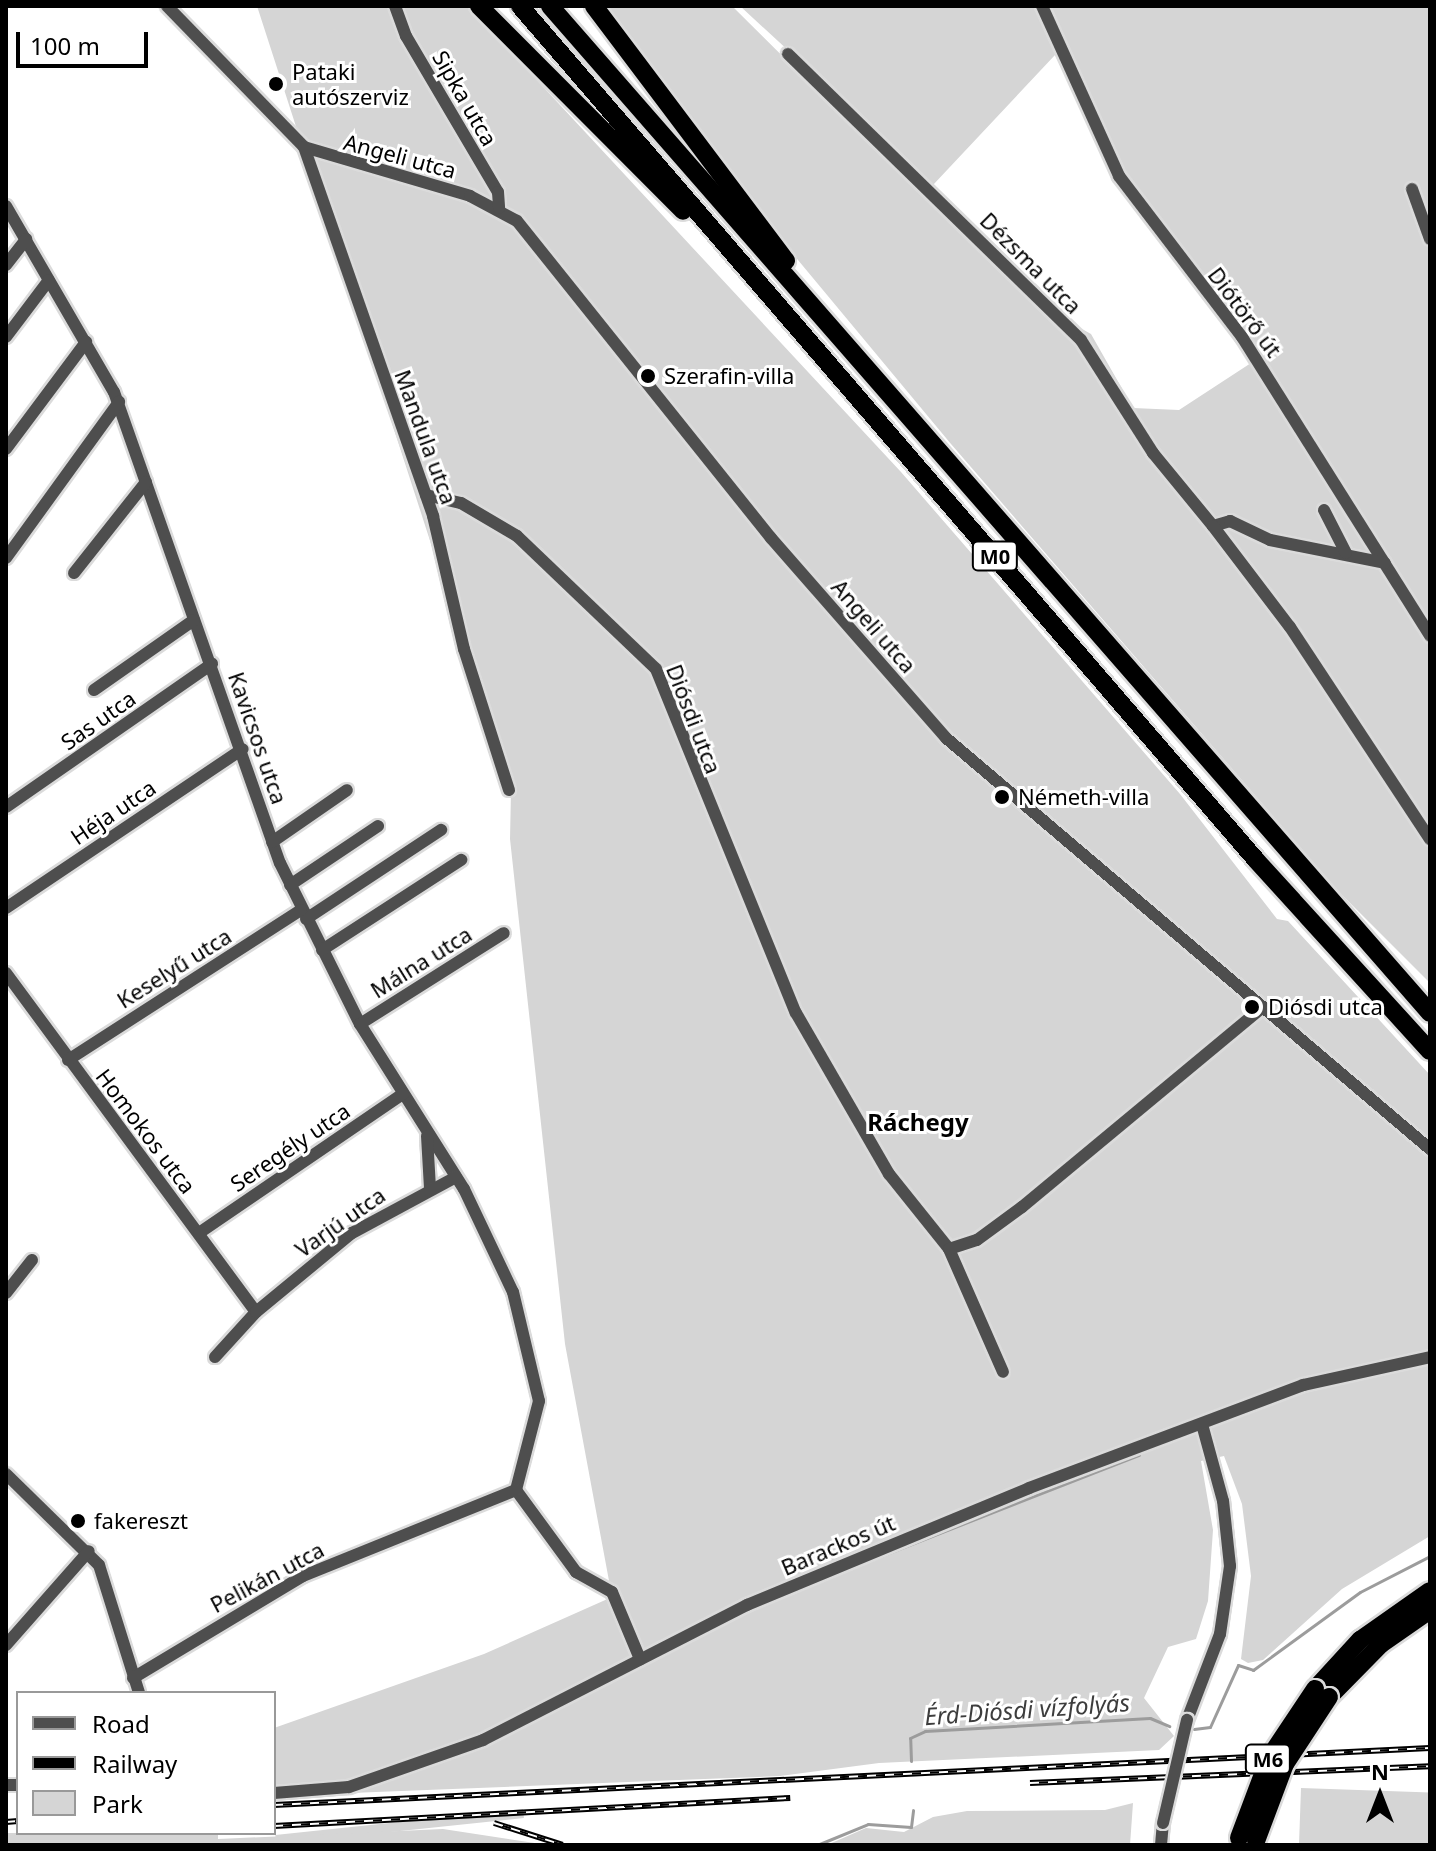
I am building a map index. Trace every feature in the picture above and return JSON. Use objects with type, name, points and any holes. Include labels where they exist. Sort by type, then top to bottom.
[{"type":"highway","points":[[479,6],[708,238],[733,252]]},
{"type":"highway","name":"M0","points":[[520,6],[1246,848],[1430,1051]]},
{"type":"highway","name":"M0","points":[[550,6],[1361,938],[1430,1013]]},
{"type":"highway","points":[[594,6],[769,232],[807,298]]},
{"type":"highway","points":[[1361,938],[1430,994]]},
{"type":"highway","name":"M6","points":[[1247,1842],[1269,1758],[1360,1640],[1430,1591]]},
{"type":"highway","points":[[1381,1644],[1430,1610]]},
{"type":"highway","points":[[1381,1644],[1430,1619]]},
{"type":"highway","name":"M6","points":[[1322,1693],[1381,1644]]},
{"type":"street","points":[[167,6],[304,147]]},
{"type":"street","name":"Sipka utca","points":[[395,6],[406,36],[498,192],[499,208]]},
{"type":"street","name":"Diótörő út","points":[[1042,6],[1119,176],[1242,337],[1430,636]]},
{"type":"street","name":"Dézsma utca","points":[[788,54],[1081,340],[1153,453],[1290,627],[1430,839]]},
{"type":"street","name":"Angeli utca","points":[[304,147],[499,208],[529,232],[771,538],[946,738],[1430,1149]]},
{"type":"street","name":"Mandula utca","points":[[304,147],[426,495],[461,639],[509,790]]},
{"type":"street","points":[[1412,189],[1430,239]]},
{"type":"street","name":"Kavicsos utca","points":[[6,206],[119,402],[194,620],[243,749],[272,842],[290,885],[360,1024],[456,1177],[513,1292],[538,1385],[516,1490]]},
{"type":"street","points":[[6,265],[26,239]]},
{"type":"street","points":[[6,337],[49,280]]},
{"type":"street","points":[[6,449],[86,342]]},
{"type":"street","points":[[6,558],[119,402]]},
{"type":"street","points":[[74,573],[146,482]]},
{"type":"street","name":"Diósdi utca","points":[[426,495],[461,503],[517,536],[561,585],[656,669],[796,1013],[889,1174],[949,1249],[1003,1372]]},
{"type":"street","points":[[1324,510],[1346,553]]},
{"type":"street","points":[[1213,526],[1230,521],[1270,540],[1385,563]]},
{"type":"street","points":[[94,690],[194,620]]},
{"type":"street","name":"Sas utca","points":[[6,807],[212,664]]},
{"type":"street","name":"Héja utca","points":[[6,908],[243,749]]},
{"type":"street","points":[[272,842],[347,790]]},
{"type":"street","points":[[290,885],[378,826]]},
{"type":"street","name":"Keselyű utca","points":[[68,1060],[441,830]]},
{"type":"street","points":[[322,950],[461,860]]},
{"type":"street","name":"Málna utca","points":[[360,1024],[504,933]]},
{"type":"street","name":"Homokos utca","points":[[6,973],[256,1312]]},
{"type":"street","points":[[949,1249],[977,1240],[1022,1207],[1262,1008]]},
{"type":"street","name":"Seregély utca","points":[[199,1233],[403,1094]]},
{"type":"street","name":"Kavicsos utca","points":[[426,1133],[430,1188]]},
{"type":"street","points":[[429,1163],[442,1156]]},
{"type":"street","name":"Varjú utca","points":[[215,1357],[256,1312],[352,1233],[430,1188],[456,1177]]},
{"type":"street","points":[[6,1293],[32,1260]]},
{"type":"street","name":"Barackos út","points":[[276,1793],[337,1790],[411,1767],[496,1734],[640,1659],[798,1583],[1329,1377],[1430,1357]]},
{"type":"street","points":[[1161,1845],[1163,1823],[1187,1720],[1220,1634],[1230,1566],[1223,1501],[1202,1424]]},
{"type":"street","points":[[6,1496],[13,1478],[89,1551],[107,1580],[138,1691]]},
{"type":"street","points":[[516,1490],[576,1572],[612,1592],[640,1659]]},
{"type":"street","name":"Pelikán utca","points":[[133,1678],[303,1576],[516,1490]]},
{"type":"street","points":[[6,1645],[89,1551]]},
{"type":"green space","points":[[257,6],[468,6],[901,472],[1180,794],[1277,919],[1288,921],[1430,1075],[1430,1536],[1342,1589],[1263,1660],[1248,1663],[1241,1659],[1251,1576],[1242,1504],[1224,1456],[1201,1461],[1213,1530],[1208,1601],[1196,1639],[1168,1647],[1144,1698],[1174,1736],[1159,1750],[879,1763],[780,1776],[276,1796],[276,1727],[484,1654],[612,1597],[565,1344],[510,839],[511,791]]},
{"type":"green space","points":[[604,6],[732,6],[923,196],[933,184],[740,6],[1430,6],[1430,983],[1336,889],[951,444],[783,242]],"holes":[[[1055,55],[1114,177],[1251,363],[1179,410],[1133,408],[1091,334],[1062,318],[933,185]]]},
{"type":"green space","points":[[1301,1788],[1430,1793],[1428,1845],[1299,1845]]},
{"type":"green space","points":[[1133,1803],[1130,1845],[827,1845],[866,1828],[904,1832],[933,1817],[967,1811],[1105,1810]]},
{"type":"green space","points":[[523,1809],[524,1818],[276,1844],[275,1835]]},
{"type":"green space","points":[[443,1829],[548,1845],[6,1845],[6,1833],[218,1835],[218,1839]]},
{"type":"waterway","points":[[868,1561],[1139,1455]]},
{"type":"waterway","name":"Érd-Diósdi vízfolyás","points":[[1194,1729],[1210,1727],[1238,1665],[1253,1670],[1360,1592],[1430,1556]]},
{"type":"waterway","name":"Érd-Diósdi vízfolyás","points":[[911,1761],[910,1738],[925,1731],[1150,1718],[1169,1726]]},
{"type":"waterway","name":"Érd-Diósdi vízfolyás","points":[[817,1845],[868,1824],[911,1827],[913,1810]]},
{"type":"railway","points":[[276,1805],[1430,1748]]},
{"type":"railway","points":[[1030,1783],[1430,1766]]},
{"type":"railway","points":[[276,1826],[790,1798]]},
{"type":"railway","points":[[6,1822],[16,1821]]},
{"type":"railway","points":[[494,1823],[563,1845]]},
{"type":"place","name":"Pataki autószerviz","points":[[276,84]]},
{"type":"place","name":"Szerafin-villa","points":[[648,376]]},
{"type":"place","name":"Németh-villa","points":[[1002,797]]},
{"type":"place","name":"Diósdi utca","points":[[1252,1007]]},
{"type":"place","name":"fakereszt","points":[[78,1521]]},
{"type":"district","name":"Ráchegy","points":[[918,1122]]}]
